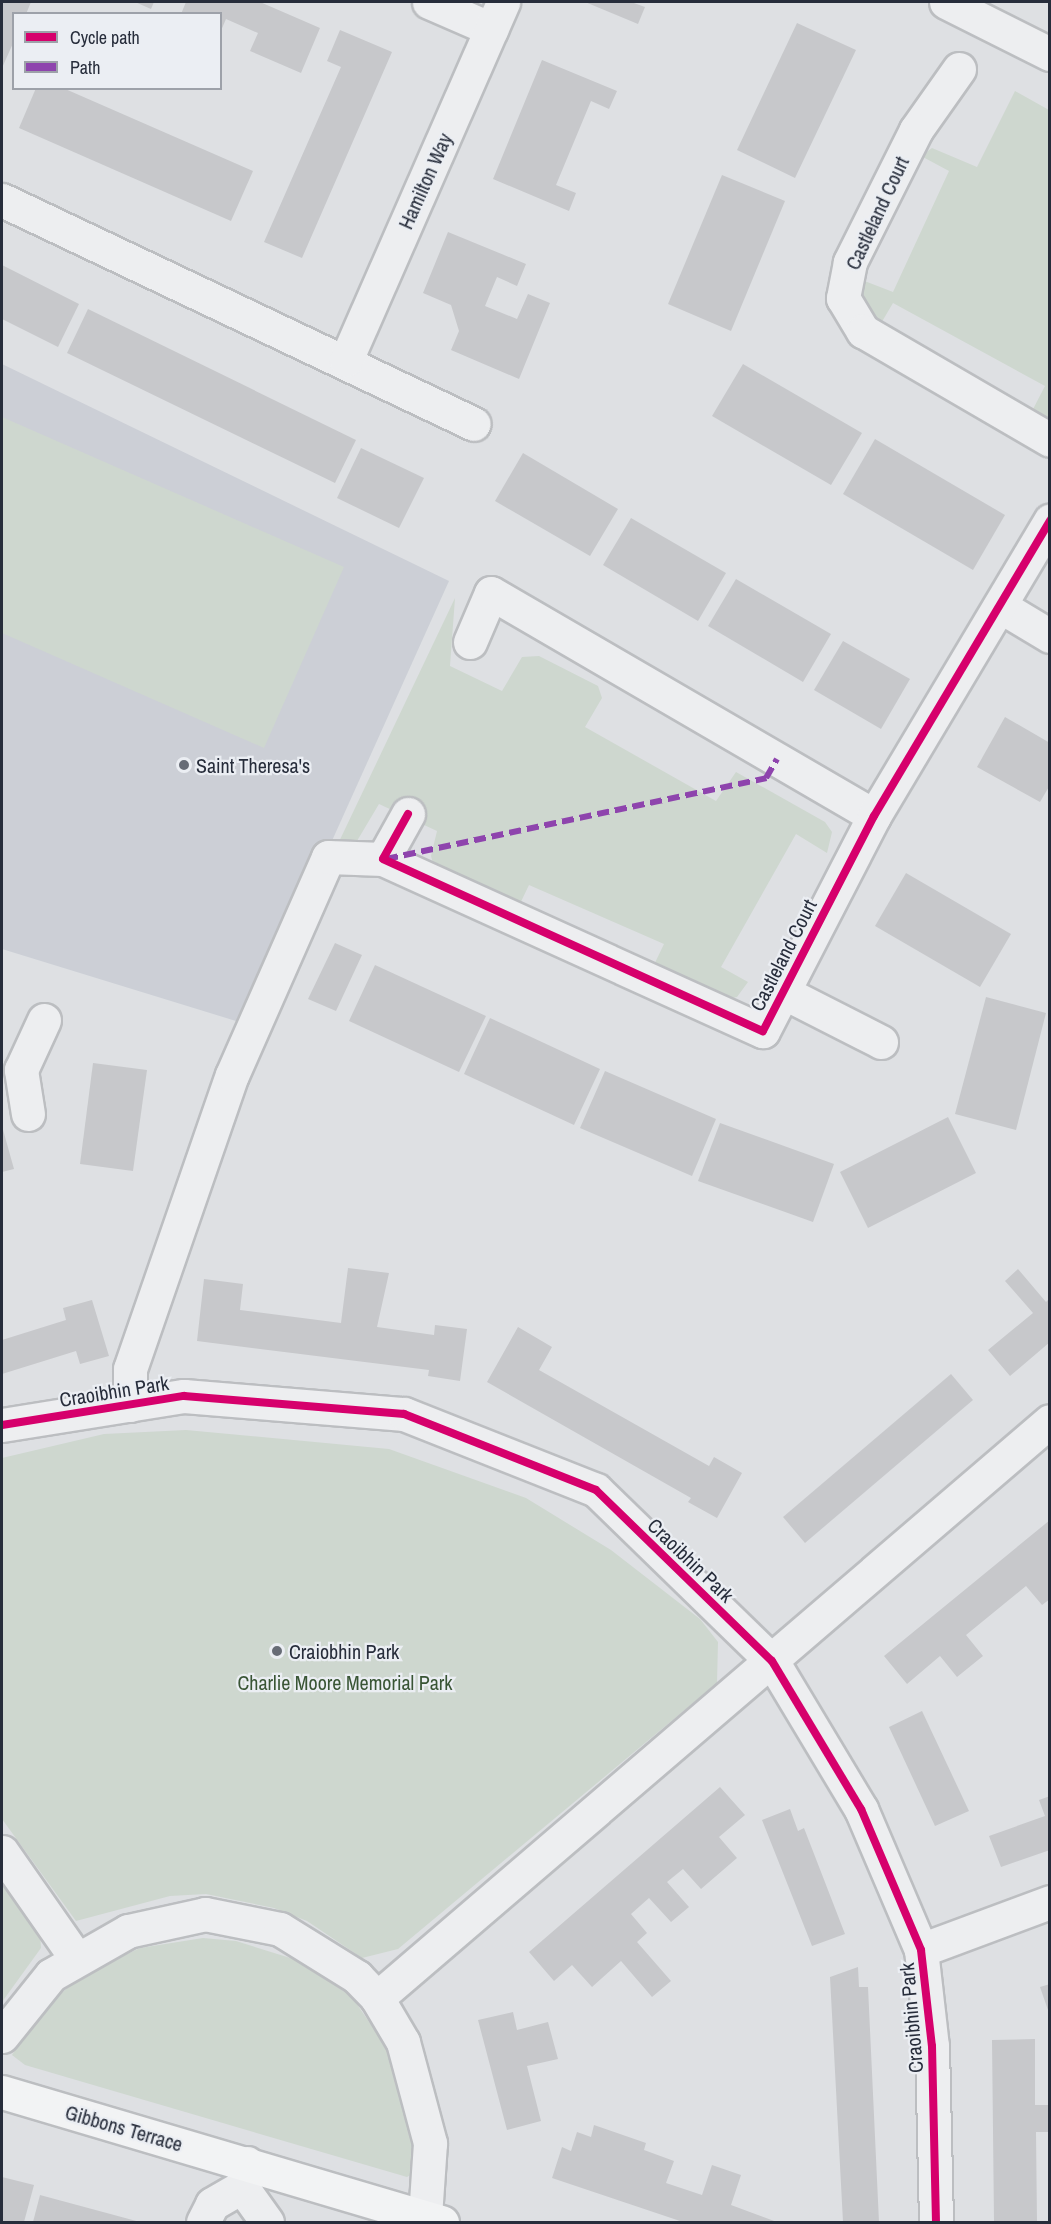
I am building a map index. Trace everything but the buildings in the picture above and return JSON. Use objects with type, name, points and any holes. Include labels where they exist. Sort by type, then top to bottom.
[{"type":"main road","name":"Gibbons Terrace","points":[[2,2092],[244,2175],[433,2220]]},
{"type":"street","points":[[429,2],[497,15]]},
{"type":"street","points":[[946,2],[1050,54]]},
{"type":"street","name":"Hamilton Way","points":[[346,360],[497,15]]},
{"type":"street","name":"Castleland Court","points":[[959,69],[916,130],[850,262],[843,298],[863,331],[1050,440]]},
{"type":"street","points":[[2,200],[346,360],[474,424]]},
{"type":"street","name":"Castleland Court","points":[[383,859],[763,1031],[874,816],[1050,521]]},
{"type":"street","points":[[470,642],[491,593],[874,816]]},
{"type":"street","points":[[1000,606],[1050,636]]},
{"type":"street","points":[[130,1405],[130,1370],[232,1075],[328,857],[383,859],[408,814]]},
{"type":"street","name":"Castleland Court","points":[[783,992],[881,1042]]},
{"type":"street","points":[[28,1114],[11,1072],[44,1020]]},
{"type":"street","name":"Craoibhin Park","points":[[2,1425],[184,1396],[404,1414],[596,1490],[772,1661],[843,1771],[921,1950],[932,2046],[936,2223]]},
{"type":"street","points":[[377,1998],[1050,1421]]},
{"type":"street","points":[[2,1852],[76,1958]]},
{"type":"street","name":"Craoibhin Park","points":[[921,1950],[1050,1902]]},
{"type":"street","points":[[2,2036],[51,1975],[76,1958],[154,1922],[232,1916],[309,1943],[377,1998],[417,2079],[431,2152],[433,2220]]},
{"type":"street","points":[[203,2223],[212,2204],[244,2175],[267,2223]]},
{"type":"shaded area","name":"Saint Theresa's","points":[[2,364],[449,581],[249,1025],[2,949]]},
{"type":"green space","points":[[1015,91],[1049,110],[1049,420],[1030,415],[1045,386],[893,303],[880,325],[864,312],[859,299],[862,280],[893,292],[949,171],[921,156],[932,148],[977,167]]},
{"type":"green space","points":[[2,417],[344,567],[264,748],[2,633]]},
{"type":"green space","points":[[455,598],[450,666],[502,691],[522,657],[539,656],[598,686],[602,698],[585,727],[716,801],[736,772],[825,822],[832,832],[827,853],[796,834],[721,967],[748,982],[737,997],[713,1002],[651,971],[664,944],[529,885],[517,910],[436,874],[431,856],[437,831],[379,804],[351,851],[336,848]]},
{"type":"green space","name":"Charlie Moore Memorial Park","points":[[186,1430],[389,1449],[526,1498],[611,1550],[700,1619],[718,1642],[717,1683],[398,1949],[362,1958],[307,1921],[274,1908],[206,1894],[170,1896],[76,1921],[2,1819],[2,1458],[104,1434]]},
{"type":"green space","points":[[2,1877],[40,1932],[41,1948],[2,2002]]},
{"type":"green space","points":[[203,1938],[236,1941],[300,1961],[352,1997],[391,2054],[402,2084],[416,2158],[414,2173],[407,2177],[25,2065],[12,2055],[40,2012],[81,1976],[140,1948]]},
{"type":"marked path","points":[[386,859],[766,778],[777,759]]},
{"type":"cycle path","points":[[408,814],[383,859],[763,1031],[874,816],[1050,521]]},
{"type":"cycle path","points":[[2,1425],[184,1396],[404,1414],[596,1490],[772,1661],[861,1809],[921,1950],[932,2046],[936,2222]]},
{"type":"place","name":"Saint Theresa's","points":[[184,765]]},
{"type":"place","name":"Craiobhin Park","points":[[277,1651]]}]
